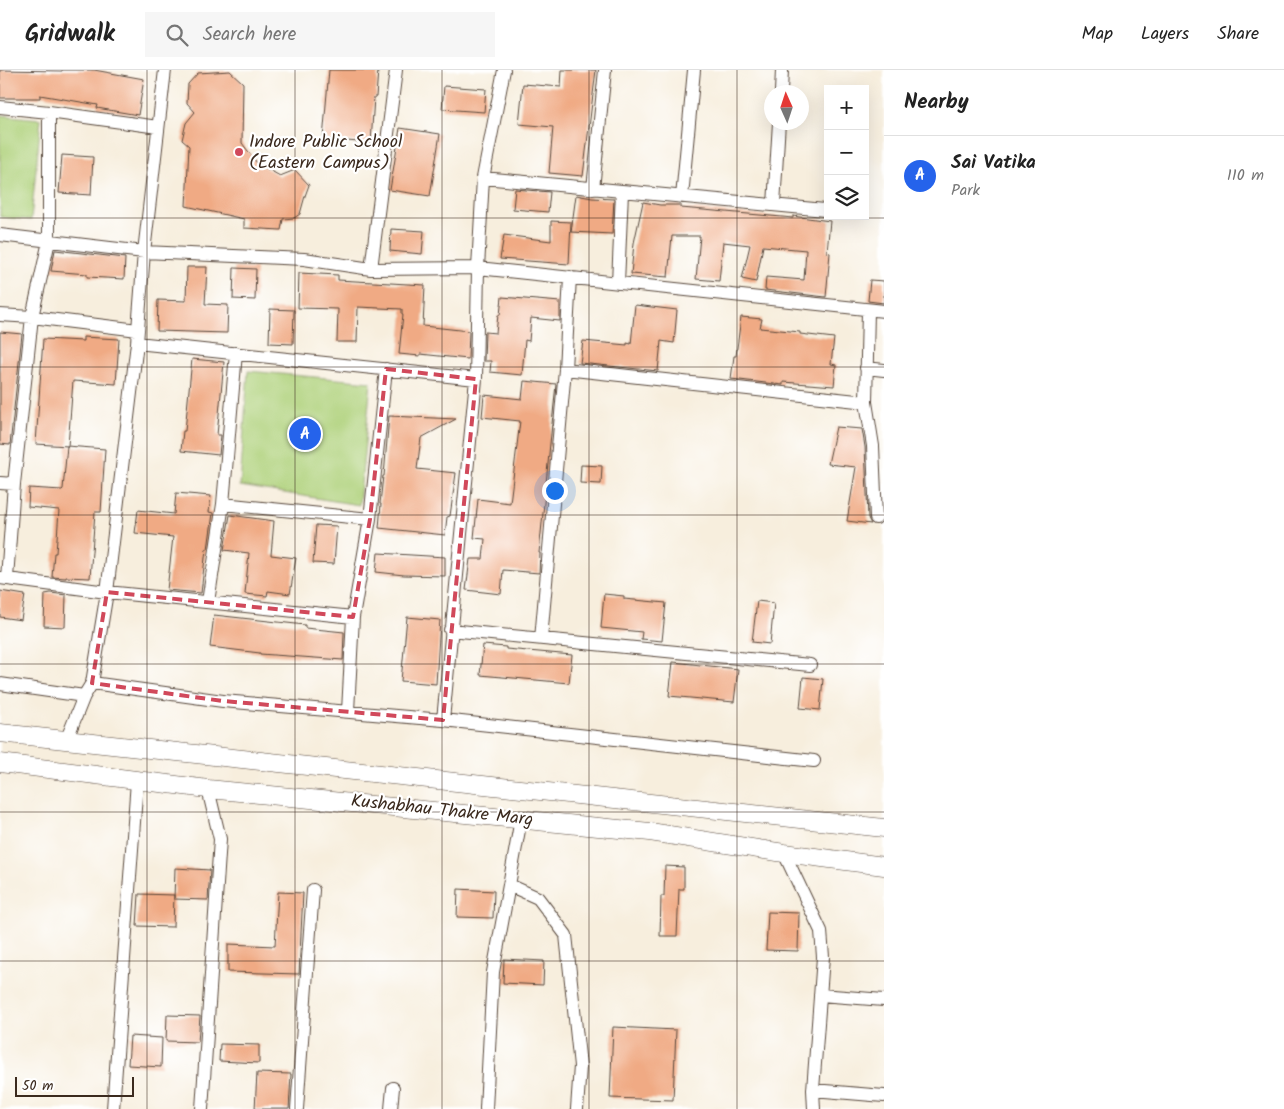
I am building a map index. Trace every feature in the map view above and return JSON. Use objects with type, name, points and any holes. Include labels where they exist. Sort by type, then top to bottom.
[{"type":"main road","name":"Kushabhau Thakre Marg","points":[[0,733],[884,828]]},
{"type":"main road","name":"Kushabhau Thakre Marg","points":[[0,763],[208,789],[650,832],[784,853],[884,866]]},
{"type":"street","points":[[66,741],[84,696],[92,682],[107,592],[137,343],[144,252],[165,70]]},
{"type":"street","points":[[371,270],[396,70]]},
{"type":"street","points":[[443,720],[450,630],[476,379],[478,268],[483,178],[504,70]]},
{"type":"street","points":[[593,189],[605,70]]},
{"type":"street","points":[[682,197],[694,70]]},
{"type":"street","points":[[781,85],[782,70]]},
{"type":"street","points":[[0,108],[49,112],[158,127]]},
{"type":"street","points":[[49,112],[49,241],[32,317],[3,578],[107,592],[353,617]]},
{"type":"street","points":[[774,205],[779,130]]},
{"type":"street","points":[[483,178],[824,210]]},
{"type":"street","points":[[618,283],[622,192]]},
{"type":"street","points":[[0,235],[144,252],[304,259],[371,270],[478,268],[884,311]]},
{"type":"street","points":[[541,639],[565,369],[570,277]]},
{"type":"street","points":[[868,310],[866,402],[879,446],[876,518]]},
{"type":"street","points":[[0,315],[138,330]]},
{"type":"street","points":[[137,343],[476,379]]},
{"type":"street","points":[[208,602],[224,504],[236,354]]},
{"type":"street","points":[[866,368],[884,370]]},
{"type":"street","points":[[348,711],[353,617],[370,519],[386,369]]},
{"type":"street","points":[[565,369],[866,402]]},
{"type":"street","points":[[0,483],[14,484]]},
{"type":"street","points":[[224,504],[370,519]]},
{"type":"street","points":[[450,630],[810,665]]},
{"type":"street","points":[[92,682],[223,701],[443,720],[814,761]]},
{"type":"street","points":[[0,684],[84,696]]},
{"type":"street","points":[[114,1109],[137,781]]},
{"type":"street","points":[[202,1109],[220,839],[208,789]]},
{"type":"street","points":[[486,1109],[493,972],[521,819]]},
{"type":"street","points":[[784,853],[821,930],[823,956],[813,1090],[814,1109]]},
{"type":"street","points":[[509,885],[538,898],[566,935],[580,1066],[577,1109]]},
{"type":"street","points":[[297,1109],[313,890]]},
{"type":"street","points":[[820,995],[884,1000]]},
{"type":"street","points":[[391,1109],[393,1088]]},
{"type":"street","points":[[813,1090],[884,1096]]},
{"type":"highlighted area","points":[[386,369],[476,379],[443,720],[223,701],[92,683],[107,592],[353,617],[370,519]]},
{"type":"green space","points":[[0,115],[41,119],[31,220],[0,217]]},
{"type":"green space","points":[[248,371],[371,382],[359,505],[240,486]]},
{"type":"building","points":[[0,70],[94,70],[144,79],[138,115],[97,108],[98,105],[40,95],[40,98],[0,98]]},
{"type":"building","points":[[329,70],[378,70],[371,143],[323,139]]},
{"type":"building","points":[[562,70],[596,70],[583,176],[549,173],[553,127],[519,124],[523,84],[561,87]]},
{"type":"building","points":[[230,71],[243,83],[242,143],[257,163],[280,176],[295,170],[309,185],[300,214],[294,218],[283,219],[281,230],[244,228],[244,219],[186,206],[189,146],[182,140],[186,123],[195,112],[187,103],[188,84],[198,73]]},
{"type":"building","points":[[444,86],[486,89],[484,112],[442,109]]},
{"type":"building","points":[[400,128],[440,134],[430,196],[390,190]]},
{"type":"building","points":[[62,155],[93,157],[91,195],[59,193]]},
{"type":"building","points":[[515,189],[550,192],[548,212],[513,209]]},
{"type":"building","points":[[576,195],[614,199],[612,234],[571,232]]},
{"type":"building","points":[[643,202],[660,205],[681,205],[681,208],[793,218],[793,216],[830,221],[827,252],[830,253],[826,297],[765,290],[766,277],[804,280],[806,250],[763,246],[756,282],[742,279],[750,245],[723,242],[719,281],[696,279],[700,236],[672,236],[668,277],[631,274],[634,243]]},
{"type":"building","points":[[551,221],[571,222],[569,264],[500,259],[504,235],[551,241]]},
{"type":"building","points":[[391,229],[424,231],[422,254],[390,251]]},
{"type":"building","points":[[55,250],[125,258],[124,279],[87,277],[87,274],[51,271]]},
{"type":"building","points":[[187,267],[207,267],[205,304],[228,305],[227,333],[157,331],[158,300],[186,301]]},
{"type":"building","points":[[234,268],[256,269],[255,300],[233,299]]},
{"type":"building","points":[[299,273],[338,275],[338,280],[425,285],[423,326],[469,331],[468,359],[420,354],[420,356],[399,354],[402,309],[358,307],[357,342],[337,342],[338,309],[298,308]]},
{"type":"building","points":[[870,280],[884,281],[884,303],[868,301]]},
{"type":"building","points":[[502,297],[560,302],[560,321],[531,318],[529,341],[525,340],[522,375],[490,372],[491,361],[484,361],[485,332],[496,333]]},
{"type":"building","points":[[635,305],[677,310],[674,343],[661,341],[658,371],[580,363],[583,341],[631,344]]},
{"type":"building","points":[[270,309],[294,310],[293,344],[269,343]]},
{"type":"building","points":[[741,317],[762,319],[760,328],[834,338],[831,364],[836,365],[834,386],[783,382],[783,385],[731,379]]},
{"type":"building","points":[[0,332],[22,334],[10,445],[0,444]]},
{"type":"building","points":[[83,337],[119,339],[116,384],[73,381],[68,446],[36,444],[43,339],[83,341]]},
{"type":"building","points":[[192,359],[224,362],[217,435],[221,435],[219,455],[181,451],[183,431],[185,431]]},
{"type":"building","points":[[524,381],[556,384],[539,553],[539,573],[503,570],[501,594],[466,590],[470,559],[483,559],[485,539],[474,538],[478,499],[510,503],[520,421],[482,417],[484,395],[522,399]]},
{"type":"building","points":[[389,416],[456,419],[421,438],[417,469],[456,473],[450,516],[447,517],[445,535],[379,528]]},
{"type":"building","points":[[836,427],[862,429],[865,447],[868,518],[871,524],[847,521],[856,467],[828,464]]},
{"type":"building","points":[[67,446],[105,449],[101,512],[95,512],[90,578],[52,577],[59,510],[28,507],[29,488],[63,489]]},
{"type":"building","points":[[581,465],[602,466],[601,484],[580,483]]},
{"type":"building","points":[[176,493],[211,496],[209,512],[213,513],[208,549],[206,549],[201,593],[167,590],[173,537],[135,533],[138,510],[174,514]]},
{"type":"building","points":[[230,515],[274,521],[271,555],[296,558],[290,594],[268,591],[267,596],[245,594],[249,553],[224,550]]},
{"type":"building","points":[[316,525],[337,526],[334,564],[313,563]]},
{"type":"building","points":[[378,553],[445,557],[445,576],[376,572]]},
{"type":"building","points":[[0,591],[25,595],[21,620],[0,617]]},
{"type":"building","points":[[45,594],[66,595],[65,627],[44,626]]},
{"type":"building","points":[[604,594],[624,596],[624,599],[666,603],[662,641],[641,639],[642,632],[601,628]]},
{"type":"building","points":[[757,601],[774,603],[770,644],[752,642]]},
{"type":"building","points":[[214,615],[305,625],[305,628],[344,632],[343,660],[260,654],[210,647]]},
{"type":"building","points":[[407,617],[440,620],[436,684],[401,681]]},
{"type":"building","points":[[483,645],[572,655],[569,683],[480,675]]},
{"type":"building","points":[[673,662],[738,669],[734,702],[669,696]]},
{"type":"building","points":[[803,677],[823,679],[820,710],[800,708]]},
{"type":"building","points":[[665,866],[684,867],[684,889],[679,889],[677,936],[660,936],[661,896],[664,896]]},
{"type":"building","points":[[175,868],[210,870],[208,900],[174,899]]},
{"type":"building","points":[[458,889],[494,891],[493,918],[457,917]]},
{"type":"building","points":[[278,892],[303,893],[299,974],[228,972],[228,944],[275,946]]},
{"type":"building","points":[[139,894],[174,895],[173,927],[137,926]]},
{"type":"building","points":[[768,912],[799,913],[798,951],[766,950]]},
{"type":"building","points":[[504,959],[544,961],[543,985],[503,983]]},
{"type":"building","points":[[167,1015],[200,1016],[198,1042],[166,1041]]},
{"type":"building","points":[[613,1027],[676,1030],[673,1100],[610,1098]]},
{"type":"building","points":[[130,1036],[162,1038],[161,1067],[128,1065]]},
{"type":"building","points":[[220,1044],[259,1045],[259,1063],[219,1061]]},
{"type":"building","points":[[257,1073],[291,1074],[289,1109],[255,1109]]},
{"type":"place","name":"Indore Public School (Eastern Campus)","points":[[239,152]]},
{"type":"place","name":"Sai Vatika","points":[[305,434]]}]
